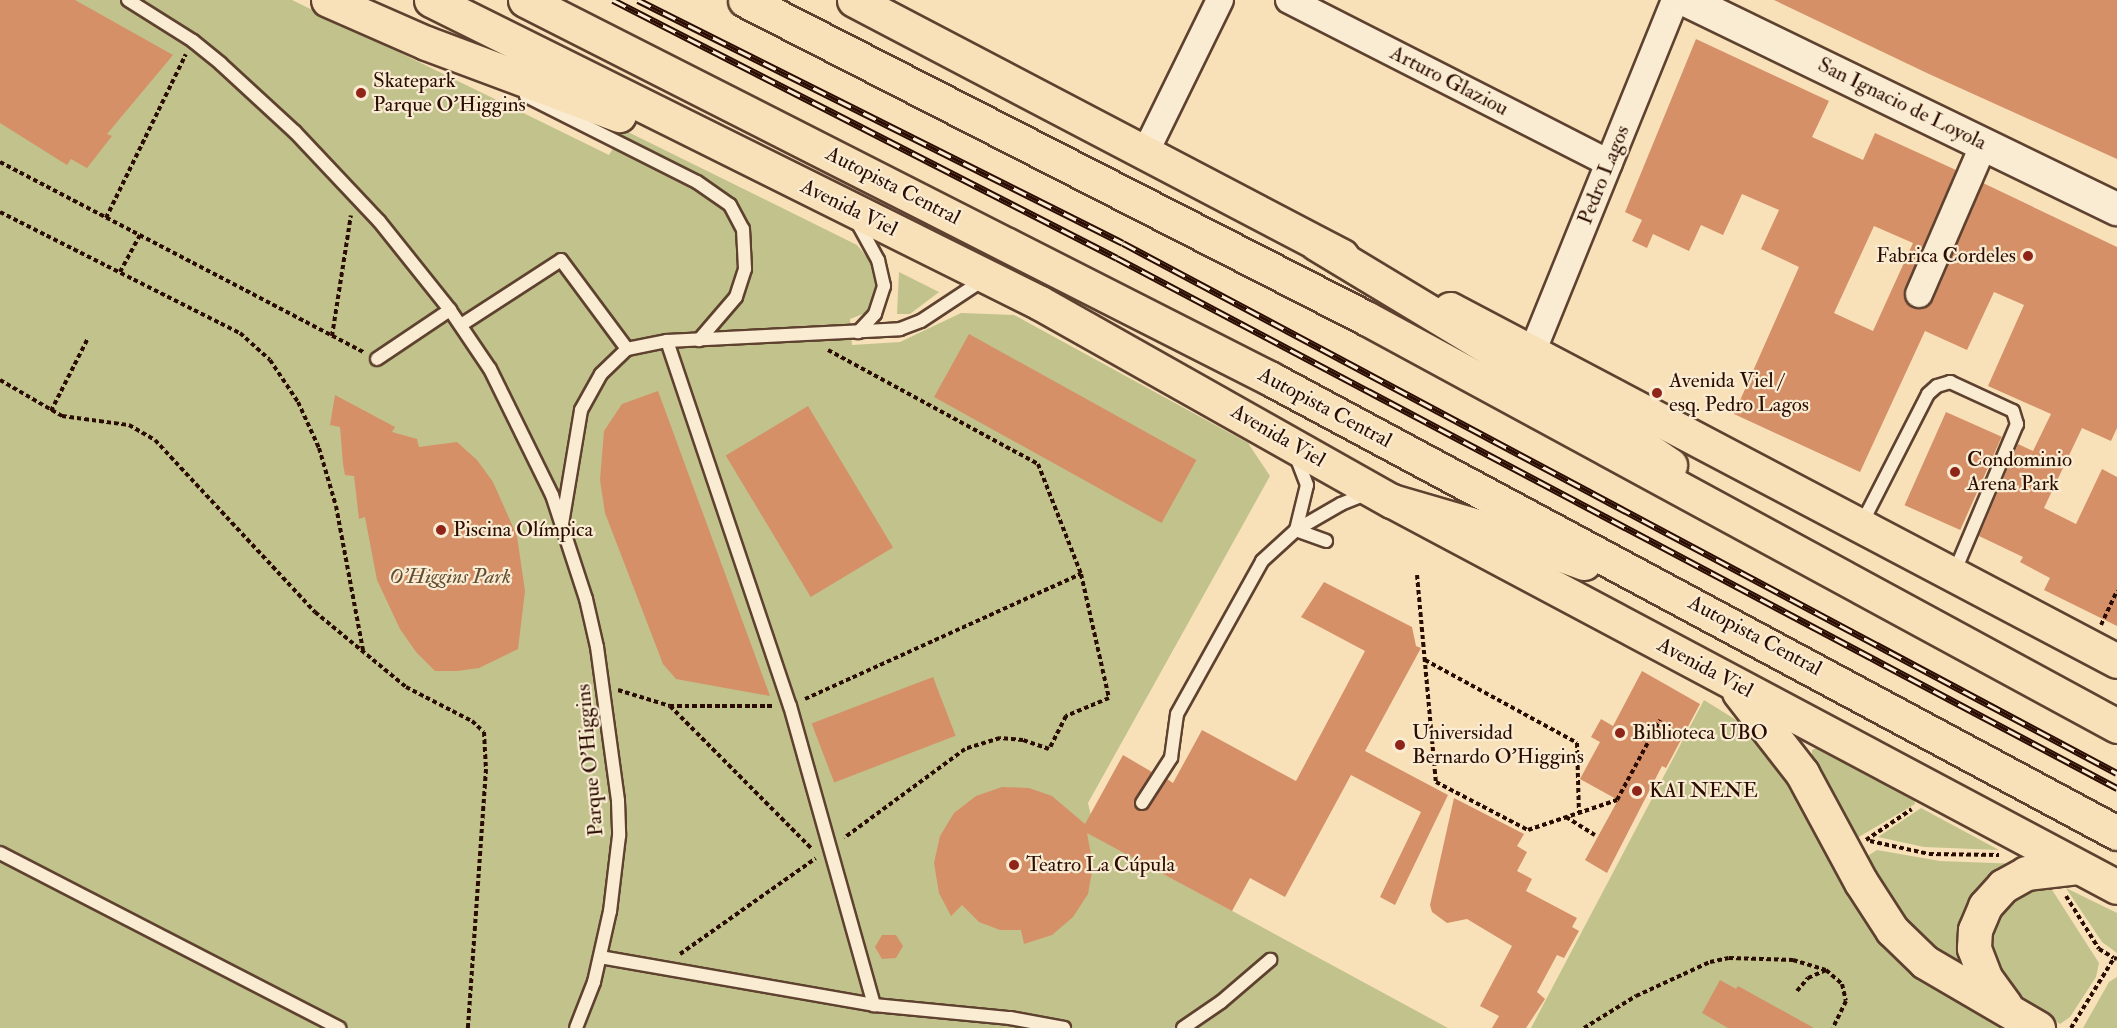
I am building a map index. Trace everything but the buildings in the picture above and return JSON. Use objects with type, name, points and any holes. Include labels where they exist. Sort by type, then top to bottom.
[{"type":"main road","points":[[328,0],[426,43],[619,115],[724,147]]},
{"type":"main road","name":"Avenida Viel","points":[[431,0],[1087,328],[1384,496],[2117,887]]},
{"type":"main road","name":"Autopista Central","points":[[525,0],[1134,307],[1677,594],[2117,832]]},
{"type":"main road","points":[[745,0],[1366,318],[1752,530],[2117,726]]},
{"type":"main road","points":[[854,0],[1146,151],[1317,244],[1533,350],[2104,654]]},
{"type":"main road","points":[[1317,244],[1612,424],[1752,530]]},
{"type":"main road","points":[[1384,496],[1505,534],[1677,594]]},
{"type":"main road","points":[[1731,682],[1855,846],[1877,910],[1908,947],[1925,962],[2038,1028]]},
{"type":"main road","points":[[2010,1011],[1978,962],[1975,930],[1994,895],[2014,879],[2038,870],[2078,867]]},
{"type":"street","points":[[1146,151],[1220,0]]},
{"type":"street","name":"Arturo Glaziou","points":[[1289,0],[1609,162]]},
{"type":"street","name":"Pedro Lagos","points":[[1533,350],[1675,0]]},
{"type":"street","name":"San Ignacio de Loyola","points":[[1686,0],[2117,209]]},
{"type":"street","points":[[1919,294],[1984,144]]},
{"type":"lane","name":"Parque O'Higgins","points":[[128,0],[193,41],[251,91],[354,192],[461,325],[513,411],[562,525],[586,599],[604,686],[614,759],[619,836],[610,911],[600,957],[576,1028]]},
{"type":"lane","points":[[426,43],[697,182],[730,205],[743,229],[745,269],[736,297],[699,340]]},
{"type":"lane","points":[[849,209],[884,276],[883,297],[875,314],[858,332]]},
{"type":"lane","points":[[461,325],[561,260],[627,349]]},
{"type":"lane","points":[[562,525],[580,410],[601,374],[627,349],[667,341],[900,328],[921,321],[988,277]]},
{"type":"lane","points":[[377,358],[450,310]]},
{"type":"lane","points":[[667,341],[790,706],[874,1005]]},
{"type":"lane","points":[[1860,526],[1928,394],[1937,386],[1950,382],[2013,411],[2017,424],[1953,575]]},
{"type":"lane","points":[[1282,439],[1301,465],[1307,485],[1307,498],[1296,530]]},
{"type":"lane","points":[[1142,803],[1171,758],[1177,714],[1262,561],[1296,530],[1341,504],[1384,496]]},
{"type":"lane","points":[[1296,530],[1326,541]]},
{"type":"lane","points":[[0,853],[339,1028]]},
{"type":"lane","points":[[600,957],[874,1005],[1010,1018],[1064,1028]]},
{"type":"lane","points":[[1183,1028],[1228,997],[1270,960]]},
{"type":"path","points":[[106,218],[193,41]]},
{"type":"path","points":[[0,162],[377,358]]},
{"type":"path","points":[[332,336],[354,192]]},
{"type":"path","points":[[0,212],[240,333],[270,360],[298,402],[319,448],[336,506],[363,651]]},
{"type":"path","points":[[120,272],[140,235]]},
{"type":"path","points":[[659,969],[830,849],[965,749],[1000,738],[1023,740],[1049,749],[1066,716],[1109,698],[1081,574],[1038,464],[801,335]]},
{"type":"path","points":[[51,411],[88,338]]},
{"type":"path","points":[[0,380],[51,411],[75,420],[129,425],[155,440],[315,612],[406,687],[472,721],[484,732],[486,769],[468,1028]]},
{"type":"path","points":[[604,686],[670,706],[790,706],[1081,574]]},
{"type":"path","points":[[1417,575],[1436,782],[1528,830],[1617,800],[1660,720]]},
{"type":"path","points":[[2104,654],[2117,590]]},
{"type":"path","points":[[1425,660],[1577,743],[1579,813]]},
{"type":"path","points":[[670,706],[819,856]]},
{"type":"path","points":[[1855,846],[1919,804]]},
{"type":"path","points":[[1566,818],[1595,835]]},
{"type":"path","points":[[1855,846],[1929,854],[2002,855]]},
{"type":"path","points":[[2038,870],[2055,879],[2099,949],[2116,959],[2071,1028]]},
{"type":"path","points":[[1584,1028],[1636,996],[1710,962],[1729,958],[1793,960],[1826,970],[1842,984],[1846,1001],[1833,1028]]},
{"type":"path","points":[[1797,991],[1808,978],[1826,970]]},
{"type":"green space","name":"O'Higgins Park","points":[[0,0],[292,0],[609,155],[624,130],[857,245],[872,263],[878,283],[874,303],[868,312],[850,319],[852,345],[900,342],[961,313],[1014,315],[1248,443],[1270,476],[1088,803],[1096,837],[1448,1028],[0,1028]]},
{"type":"green space","points":[[899,272],[939,292],[910,314],[897,314]]},
{"type":"green space","points":[[1704,700],[1741,723],[1785,774],[1869,923],[2009,1028],[1531,1028]]},
{"type":"green space","points":[[1819,747],[1914,798],[1915,804],[1857,838],[1812,756],[1812,750]]},
{"type":"green space","points":[[1921,808],[1999,850],[1924,847],[1878,837]]},
{"type":"green space","points":[[1877,850],[1940,861],[2020,864],[1955,965],[1906,924],[1866,864],[1869,855]]},
{"type":"green space","points":[[2047,882],[2099,963],[2096,977],[2070,1017],[2060,1024],[2004,989],[1984,931],[2003,898]]},
{"type":"green space","points":[[2066,888],[2117,913],[2117,953],[2102,942]]},
{"type":"green space","points":[[2117,977],[2117,1028],[2083,1028],[2109,982]]},
{"type":"railway","points":[[613,0],[1117,258],[2117,788]]},
{"type":"railway","points":[[638,0],[1123,243],[2117,773]]},
{"type":"place","name":"Skatepark Parque O'Higgins","points":[[361,93]]},
{"type":"place","name":"Fabrica Cordeles","points":[[2028,256]]},
{"type":"place","name":"Avenida Viel / esq. Pedro Lagos","points":[[1657,393]]},
{"type":"place","name":"Condominio Arena Park","points":[[1955,472]]},
{"type":"place","name":"Piscina Olímpica","points":[[441,530]]},
{"type":"place","name":"Biblioteca UBO","points":[[1620,733]]},
{"type":"place","name":"Universidad Bernardo O'Higgins","points":[[1400,745]]},
{"type":"place","name":"KAI NENE","points":[[1637,791]]},
{"type":"place","name":"Teatro La Cúpula","points":[[1014,865]]}]
